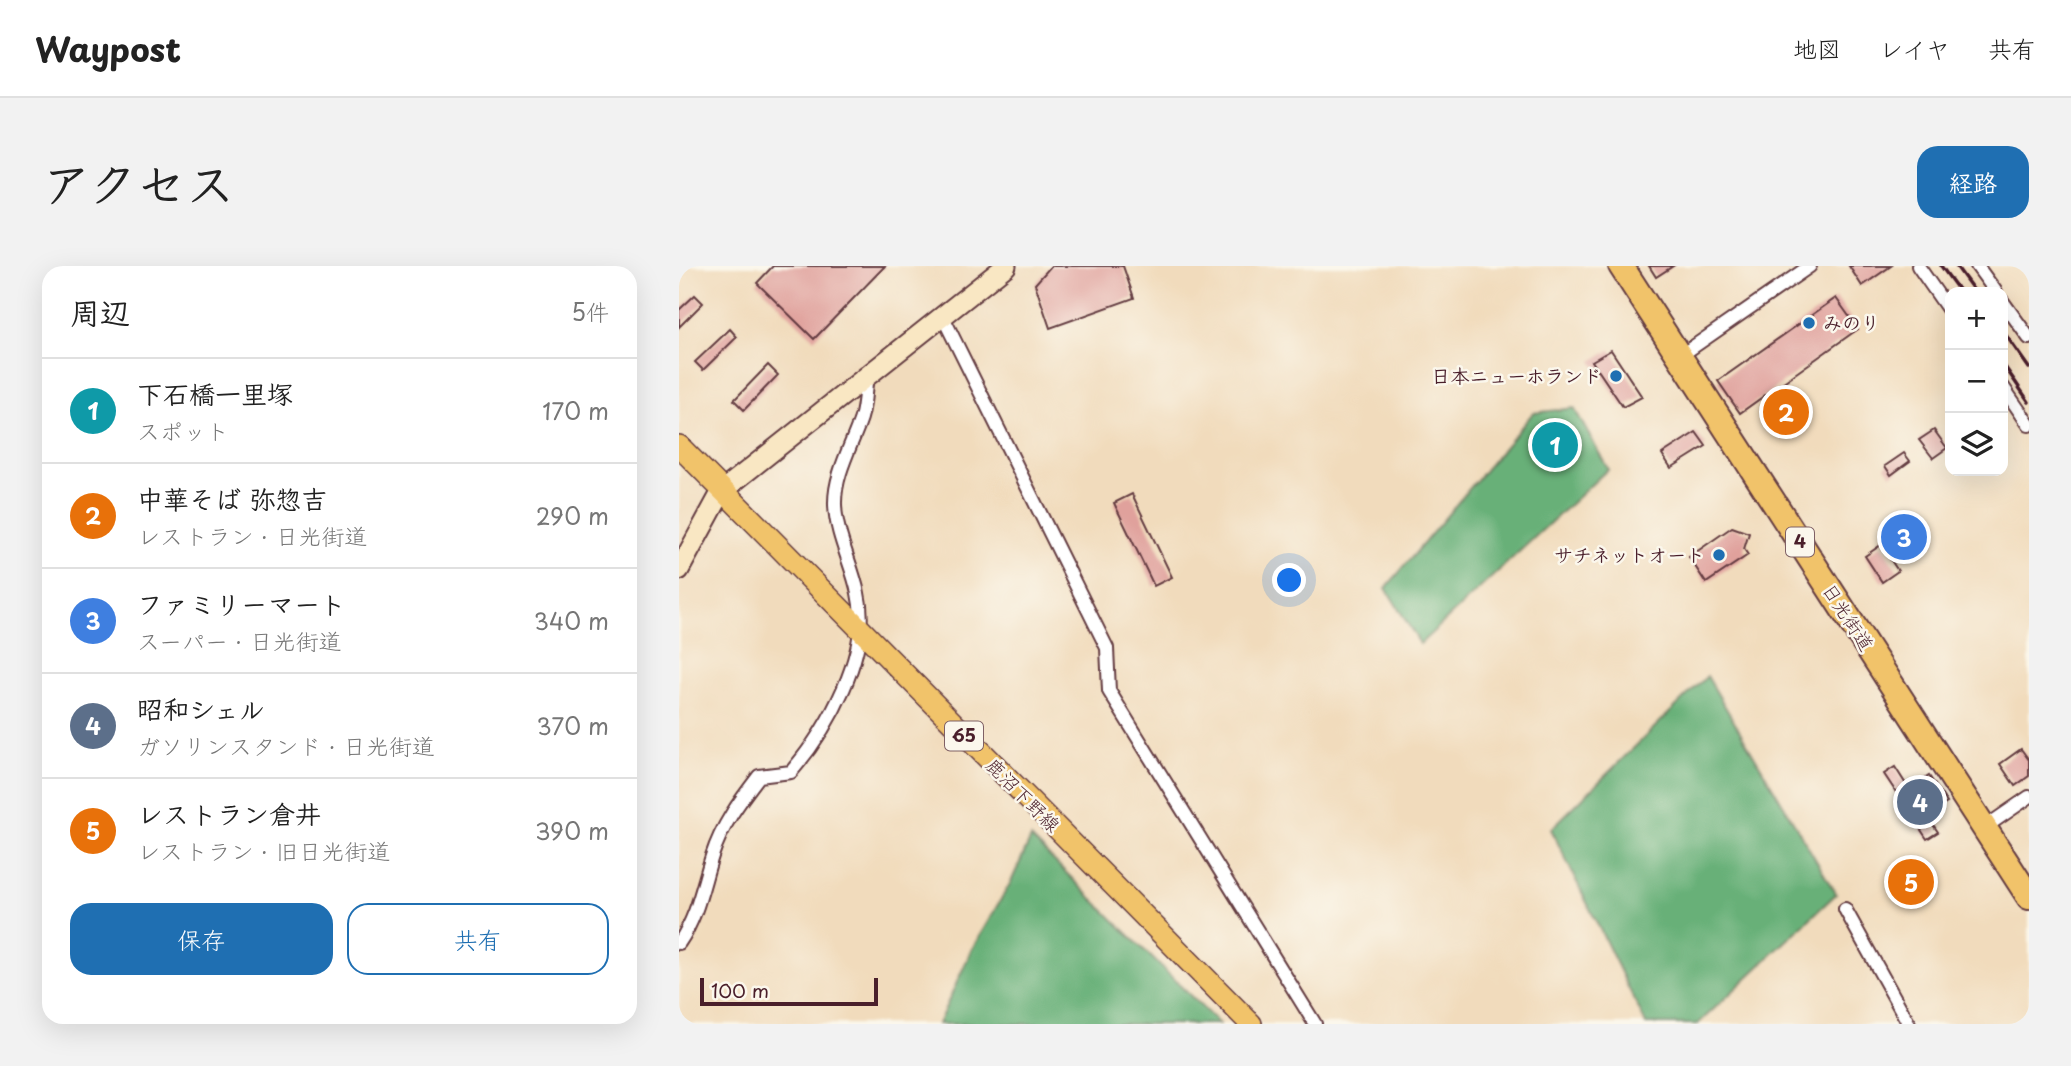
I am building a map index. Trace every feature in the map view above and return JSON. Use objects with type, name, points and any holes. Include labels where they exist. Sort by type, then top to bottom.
[{"type":"highway","name":"日光街道","points":[[1621,266],[2029,897]]},
{"type":"main road","name":"鹿沼下野線","points":[[679,446],[1251,1024]]},
{"type":"street","points":[[679,570],[722,491],[1006,266]]},
{"type":"street","points":[[1680,356],[1809,266]]},
{"type":"street","points":[[1918,266],[1945,305]]},
{"type":"street","points":[[1977,266],[1992,287]]},
{"type":"street","points":[[2008,309],[2029,338]]},
{"type":"street","points":[[943,317],[1107,648],[1109,691],[1315,1024]]},
{"type":"street","points":[[679,943],[690,928],[704,892],[712,857],[731,812],[759,776],[791,772],[818,742],[843,686],[862,633],[859,595],[838,526],[835,502],[843,463],[862,415],[867,375]]},
{"type":"street","points":[[2008,394],[2029,425]]},
{"type":"street","points":[[1984,828],[2029,797]]},
{"type":"street","points":[[1845,909],[1909,1024]]},
{"type":"green space","points":[[1574,408],[1608,469],[1420,644],[1386,588],[1533,413]]},
{"type":"green space","points":[[1707,676],[1836,894],[1698,1024],[1646,1024],[1551,829]]},
{"type":"green space","points":[[1031,838],[1219,1024],[938,1024],[972,949],[1011,882]]},
{"type":"building","points":[[773,266],[885,266],[814,339],[757,283]]},
{"type":"building","points":[[1051,266],[1123,266],[1134,298],[1050,328],[1035,284]]},
{"type":"building","points":[[1649,266],[1673,266],[1656,277]]},
{"type":"building","points":[[1849,266],[1891,266],[1862,286]]},
{"type":"building","points":[[695,295],[703,303],[679,327],[679,310]]},
{"type":"building","points":[[1836,298],[1858,329],[1740,413],[1718,381]]},
{"type":"building","points":[[730,329],[737,337],[703,370],[695,362]]},
{"type":"building","points":[[1611,350],[1642,397],[1623,407],[1592,361]]},
{"type":"building","points":[[768,365],[778,375],[744,410],[734,400]]},
{"type":"building","points":[[1934,430],[1945,449],[1933,458],[1919,440]]},
{"type":"building","points":[[1696,432],[1706,446],[1671,468],[1662,454]]},
{"type":"building","points":[[1904,453],[1910,461],[1891,475],[1885,466]]},
{"type":"building","points":[[1132,494],[1172,577],[1154,586],[1114,503]]},
{"type":"building","points":[[1732,527],[1749,533],[1744,549],[1748,555],[1706,583],[1689,557]]},
{"type":"building","points":[[1881,545],[1898,571],[1882,582],[1865,556]]},
{"type":"building","points":[[2021,749],[2029,760],[2029,776],[2015,786],[2000,764]]},
{"type":"building","points":[[1895,767],[1909,789],[1929,776],[1947,803],[1927,816],[1938,832],[1927,839],[1884,774]]},
{"type":"railway","points":[[1941,266],[1956,287]]},
{"type":"railway","points":[[1956,266],[1971,287]]},
{"type":"railway","points":[[2008,338],[2029,368]]},
{"type":"railway","points":[[2008,371],[2029,402]]},
{"type":"place","name":"みのり","points":[[1809,323]]},
{"type":"place","name":"日本ニューホランド","points":[[1616,376]]},
{"type":"place","name":"中華そば 弥惣吉","points":[[1786,412]]},
{"type":"place","name":"下石橋一里塚","points":[[1555,445]]},
{"type":"place","name":"ファミリーマート","points":[[1904,537]]},
{"type":"place","name":"サチネットオート","points":[[1719,555]]},
{"type":"place","name":"昭和シェル","points":[[1920,802]]},
{"type":"place","name":"レストラン倉井","points":[[1911,882]]}]
